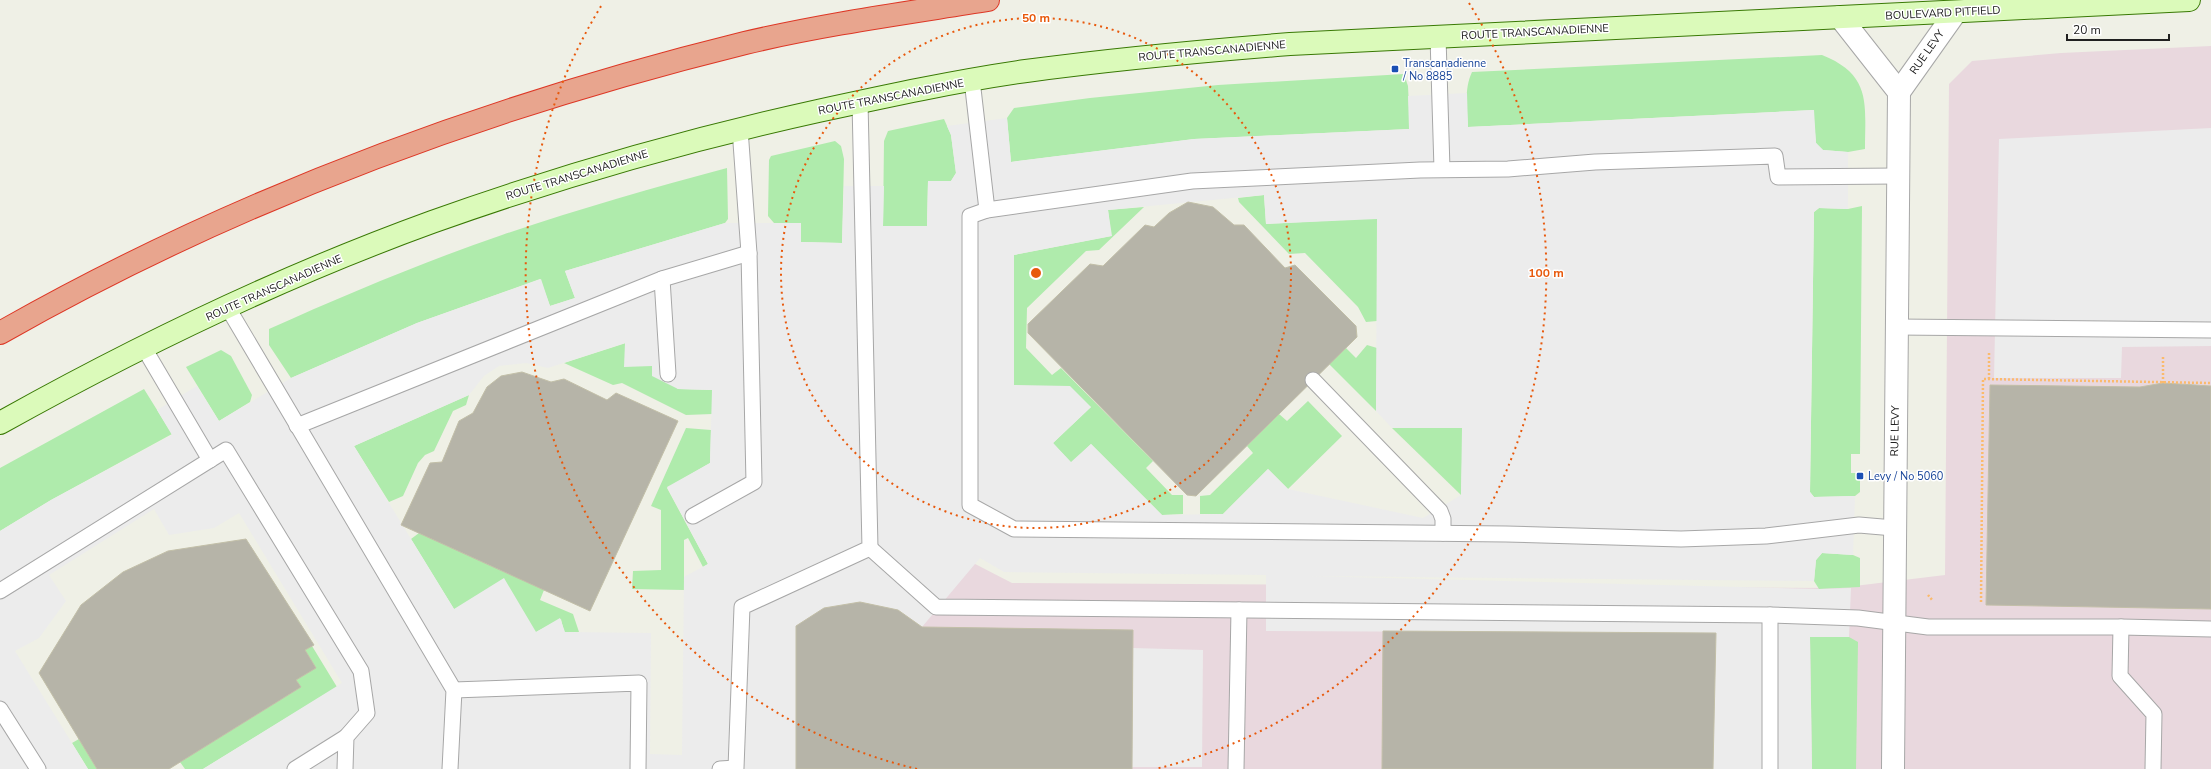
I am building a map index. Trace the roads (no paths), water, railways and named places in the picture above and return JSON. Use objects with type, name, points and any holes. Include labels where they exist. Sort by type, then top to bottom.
[{"type":"highway","points":[[0,333],[76,291],[193,234],[316,182],[475,122],[605,81],[746,43],[881,16],[988,0]]},
{"type":"main road","name":"BOULEVARD PITFIELD","points":[[1840,17],[1955,13],[2189,0]]},
{"type":"main road","name":"ROUTE TRANSCANADIENNE","points":[[0,423],[55,393],[144,348],[228,308],[366,248],[458,213],[569,176],[740,129],[860,102],[972,80],[1151,55],[1290,44],[1840,17]]},
{"type":"street","name":"RUE LEVY","points":[[1893,769],[1893,622],[1899,92],[1955,13]]},
{"type":"street","points":[[1840,17],[1899,92]]},
{"type":"lane","points":[[1438,37],[1442,169]]},
{"type":"lane","points":[[972,80],[987,210]]},
{"type":"lane","points":[[860,102],[870,548],[936,607],[1770,615],[1858,618],[1928,627],[2121,627],[2211,629]]},
{"type":"lane","points":[[693,516],[754,482],[749,253],[740,129]]},
{"type":"lane","points":[[1894,528],[1859,525],[1766,536],[1681,538],[1443,533],[1014,529],[970,504],[970,216],[987,210],[1192,180],[1442,169],[1508,169],[1594,162],[1776,156],[1778,177],[1897,176]]},
{"type":"lane","points":[[297,426],[662,279],[749,253]]},
{"type":"lane","points":[[662,279],[668,374]]},
{"type":"lane","points":[[228,308],[454,690],[450,769]]},
{"type":"lane","points":[[1896,327],[2211,330]]},
{"type":"lane","points":[[144,348],[210,460]]},
{"type":"lane","points":[[1313,380],[1440,511],[1443,519],[1443,533]]},
{"type":"lane","points":[[0,591],[226,450],[361,671],[367,713],[346,737],[295,769]]},
{"type":"lane","points":[[720,769],[736,768],[742,607],[870,548]]},
{"type":"lane","points":[[1236,769],[1238,610]]},
{"type":"lane","points":[[1770,615],[1770,769]]},
{"type":"lane","points":[[2121,627],[2120,676],[2154,714],[2153,769]]},
{"type":"lane","points":[[454,690],[639,683],[638,769]]},
{"type":"lane","points":[[0,709],[38,769]]},
{"type":"lane","points":[[345,769],[346,737]]},
{"type":"place","name":"Transcanadienne / No 8885","points":[[1395,69]]},
{"type":"place","name":"Levy / No 5060","points":[[1860,476]]}]
